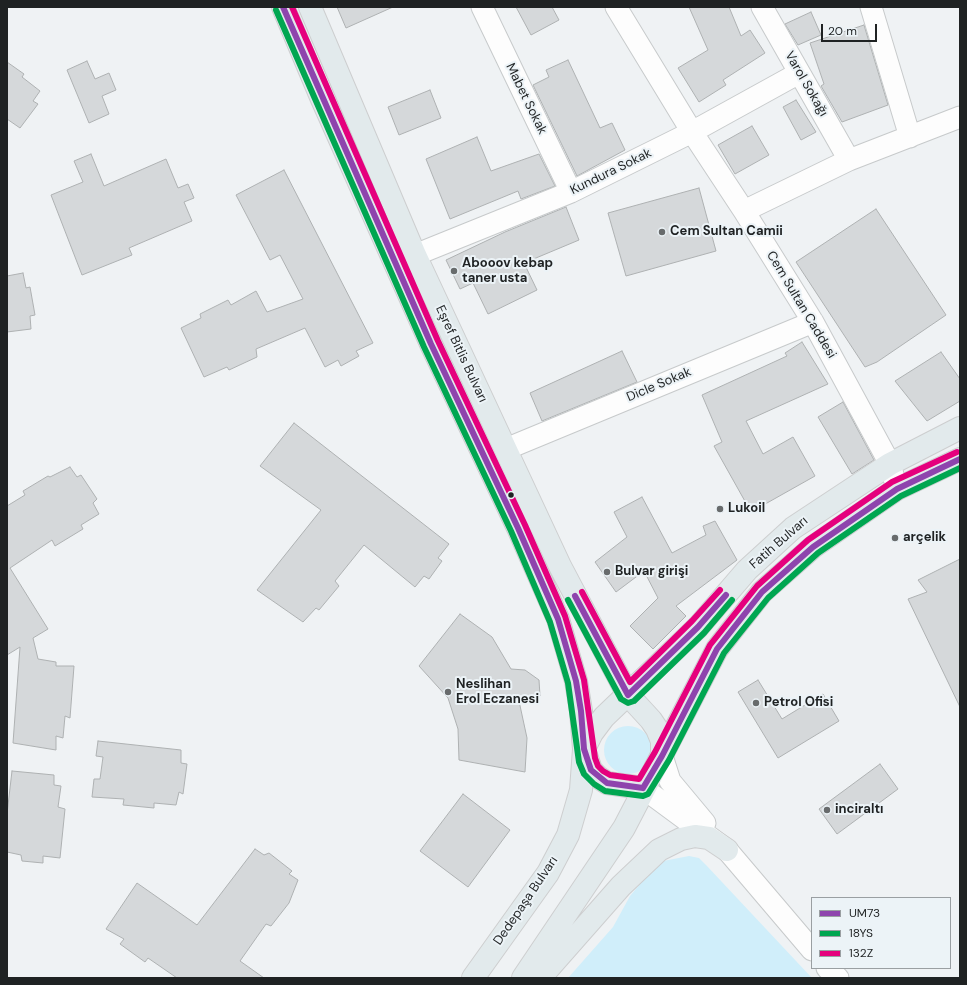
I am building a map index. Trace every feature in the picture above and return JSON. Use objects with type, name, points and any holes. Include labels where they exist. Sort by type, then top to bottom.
[{"type":"main road","name":"Eşref Bitlis Bulvarı","points":[[283,7],[431,344],[518,528],[558,619],[576,681],[581,711],[584,749]]},
{"type":"main road","name":"Eşref Bitlis Bulvarı","points":[[310,7],[415,255],[560,566],[628,695]]},
{"type":"main road","name":"Fatih Bulvarı","points":[[628,695],[698,626],[747,570],[793,528],[890,464],[960,428]]},
{"type":"main road","name":"Fatih Bulvarı","points":[[643,788],[662,756],[717,649],[762,592],[813,547],[897,489],[958,465]]},
{"type":"main road","points":[[523,978],[624,828],[643,788],[628,787],[607,782],[598,777],[591,770],[584,749],[592,733],[604,717],[628,695],[651,720],[657,729],[662,741],[662,756]]},
{"type":"main road","name":"Dedepaşa Bulvarı","points":[[473,978],[548,873],[568,835],[581,790],[584,749]]},
{"type":"main road","points":[[540,978],[620,886],[659,850],[681,839],[695,836],[709,838],[727,850]]},
{"type":"street","name":"Mabet Sokak","points":[[482,7],[571,192]]},
{"type":"street","name":"Cem Sultan Caddesi","points":[[616,7],[692,132],[744,210],[813,322],[890,464],[897,489]]},
{"type":"street","name":"Varol Sokağı","points":[[762,7],[849,160]]},
{"type":"street","points":[[871,7],[910,137]]},
{"type":"street","name":"Kundura Sokak","points":[[415,255],[571,192],[692,132],[799,73]]},
{"type":"street","points":[[744,210],[849,160],[960,117]]},
{"type":"street","name":"Dicle Sokak","points":[[506,449],[813,322]]},
{"type":"street","points":[[662,756],[670,781],[811,949]]},
{"type":"street","points":[[643,788],[727,850]]},
{"type":"street","points":[[828,969],[838,978]]},
{"type":"shaded area","points":[[628,726],[637,728],[645,733],[650,741],[652,750],[650,759],[645,767],[637,772],[628,774],[619,772],[611,767],[606,759],[604,750],[606,741],[611,733],[619,728]]},
{"type":"shaded area","points":[[689,856],[699,858],[812,978],[568,978],[613,927],[630,896],[658,862]]},
{"type":"building","points":[[337,7],[393,7],[346,28]]},
{"type":"building","points":[[516,7],[552,7],[559,20],[531,35]]},
{"type":"building","points":[[689,7],[729,7],[741,36],[750,30],[765,53],[723,80],[726,85],[699,102],[678,68],[708,50]]},
{"type":"building","points":[[811,12],[821,35],[798,45],[785,24]]},
{"type":"building","points":[[864,25],[888,105],[842,122],[821,86],[824,84],[810,43]]},
{"type":"building","points":[[568,60],[600,128],[612,123],[625,150],[577,176],[533,85],[549,77],[546,70]]},
{"type":"building","points":[[87,61],[95,79],[109,73],[116,90],[102,96],[109,114],[89,123],[67,70]]},
{"type":"building","points":[[7,62],[24,74],[22,77],[40,91],[33,101],[38,104],[20,128],[7,119]]},
{"type":"building","points":[[430,90],[441,118],[399,135],[388,107]]},
{"type":"building","points":[[796,100],[816,132],[801,140],[783,107]]},
{"type":"building","points":[[752,126],[769,155],[735,174],[718,145]]},
{"type":"building","points":[[477,137],[491,171],[539,154],[555,186],[521,199],[518,191],[450,219],[426,159]]},
{"type":"building","points":[[91,154],[104,186],[166,159],[178,188],[188,184],[194,198],[184,202],[192,221],[129,248],[132,255],[82,275],[51,195],[83,182],[74,161]]},
{"type":"building","points":[[284,170],[373,343],[356,351],[359,356],[341,366],[338,360],[325,367],[305,328],[256,349],[257,357],[229,370],[227,367],[204,377],[181,328],[201,318],[200,314],[228,300],[231,305],[256,291],[267,312],[303,299],[280,255],[270,260],[236,195]]},
{"type":"building","name":"Cem Sultan Camii","points":[[699,188],[716,251],[626,276],[608,213]]},
{"type":"building","points":[[566,207],[579,240],[524,263],[537,290],[488,314],[473,283],[460,289],[446,260],[505,232]]},
{"type":"building","points":[[876,209],[946,315],[877,362],[865,367],[796,262]]},
{"type":"building","points":[[23,273],[26,288],[30,287],[35,315],[30,316],[31,329],[7,332],[7,276]]},
{"type":"building","points":[[802,342],[828,384],[746,421],[763,454],[793,437],[815,476],[751,512],[714,446],[722,442],[702,395],[787,356],[785,353]]},
{"type":"building","points":[[622,351],[637,382],[542,421],[530,393]]},
{"type":"building","points":[[941,352],[960,379],[960,401],[927,421],[895,381]]},
{"type":"building","points":[[843,402],[874,460],[852,474],[818,417]]},
{"type":"building","points":[[294,423],[449,544],[438,558],[442,561],[429,579],[424,576],[415,587],[364,545],[335,581],[339,586],[319,610],[316,608],[303,622],[257,590],[321,510],[260,466]]},
{"type":"building","points":[[70,467],[77,477],[81,475],[97,499],[93,503],[99,514],[81,525],[83,529],[55,546],[52,540],[10,568],[48,629],[33,638],[38,659],[56,662],[56,666],[74,666],[70,718],[65,716],[63,738],[56,736],[56,750],[13,743],[20,647],[7,655],[7,506],[25,495],[23,491],[48,476],[50,477]]},
{"type":"building","points":[[642,497],[672,553],[706,535],[703,526],[715,521],[737,560],[676,606],[686,616],[653,649],[630,626],[658,598],[644,571],[616,592],[595,562],[627,537],[614,512]]},
{"type":"building","points":[[960,559],[960,707],[908,599],[927,592],[918,580]]},
{"type":"building","points":[[460,614],[492,637],[511,669],[525,670],[539,680],[540,696],[519,701],[527,738],[525,772],[459,760],[458,729],[448,698],[419,666]]},
{"type":"building","points":[[758,680],[782,719],[823,694],[839,721],[778,758],[738,692]]},
{"type":"building","points":[[98,741],[181,750],[181,763],[187,764],[183,794],[179,792],[176,805],[154,803],[154,808],[123,805],[124,799],[92,797],[94,779],[100,779],[103,757],[96,756]]},
{"type":"building","points":[[880,764],[898,789],[837,834],[819,809]]},
{"type":"building","points":[[12,771],[54,775],[54,785],[61,786],[58,807],[65,809],[60,858],[43,856],[43,863],[22,861],[21,855],[7,852],[7,814]]},
{"type":"building","points":[[463,794],[510,830],[468,887],[420,851]]},
{"type":"building","points":[[255,849],[264,855],[269,853],[292,871],[289,874],[298,880],[289,903],[271,926],[266,924],[240,961],[264,978],[177,978],[148,958],[145,962],[120,944],[124,939],[106,929],[137,883],[197,925]]},
{"type":"transit line","name":"UM73","points":[[283,7],[431,344],[518,528],[558,619],[576,681],[581,711],[584,749],[591,770],[607,783],[643,788]]},
{"type":"transit line","name":"132Z","points":[[292,7],[438,341],[525,525],[565,616],[584,680],[595,758],[598,766],[603,771],[610,775],[639,779],[655,752],[710,645],[757,586],[808,540],[892,482],[957,452]]},
{"type":"transit line","name":"18YS","points":[[276,10],[424,347],[511,531],[550,622],[568,683],[579,762],[584,774],[594,784],[605,791],[643,796],[648,794],[669,760],[724,653],[768,598],[818,553],[901,496],[960,468]]},
{"type":"transit line","name":"UM73","points":[[643,788],[662,756],[717,649],[762,592],[813,547],[897,489],[960,459]]},
{"type":"transit line","name":"132Z","points":[[582,592],[630,682],[692,621],[720,590]]},
{"type":"transit line","name":"UM73","points":[[628,695],[698,627],[726,595]]},
{"type":"transit line","name":"UM73","points":[[575,596],[628,695]]},
{"type":"transit line","name":"18YS","points":[[568,600],[621,699],[628,703],[634,701],[704,633],[732,600]]},
{"type":"place","name":"Cem Sultan Camii","points":[[662,232]]},
{"type":"place","name":"Abooov kebap taner usta","points":[[454,271]]},
{"type":"place","name":"Lukoil","points":[[720,509]]},
{"type":"place","name":"arçelik","points":[[895,538]]},
{"type":"place","name":"Bulvar girişi","points":[[607,572]]},
{"type":"place","name":"Neslihan Erol Eczanesi","points":[[448,692]]},
{"type":"place","name":"Petrol Ofisi","points":[[756,703]]},
{"type":"place","name":"inciraltı","points":[[827,810]]}]
